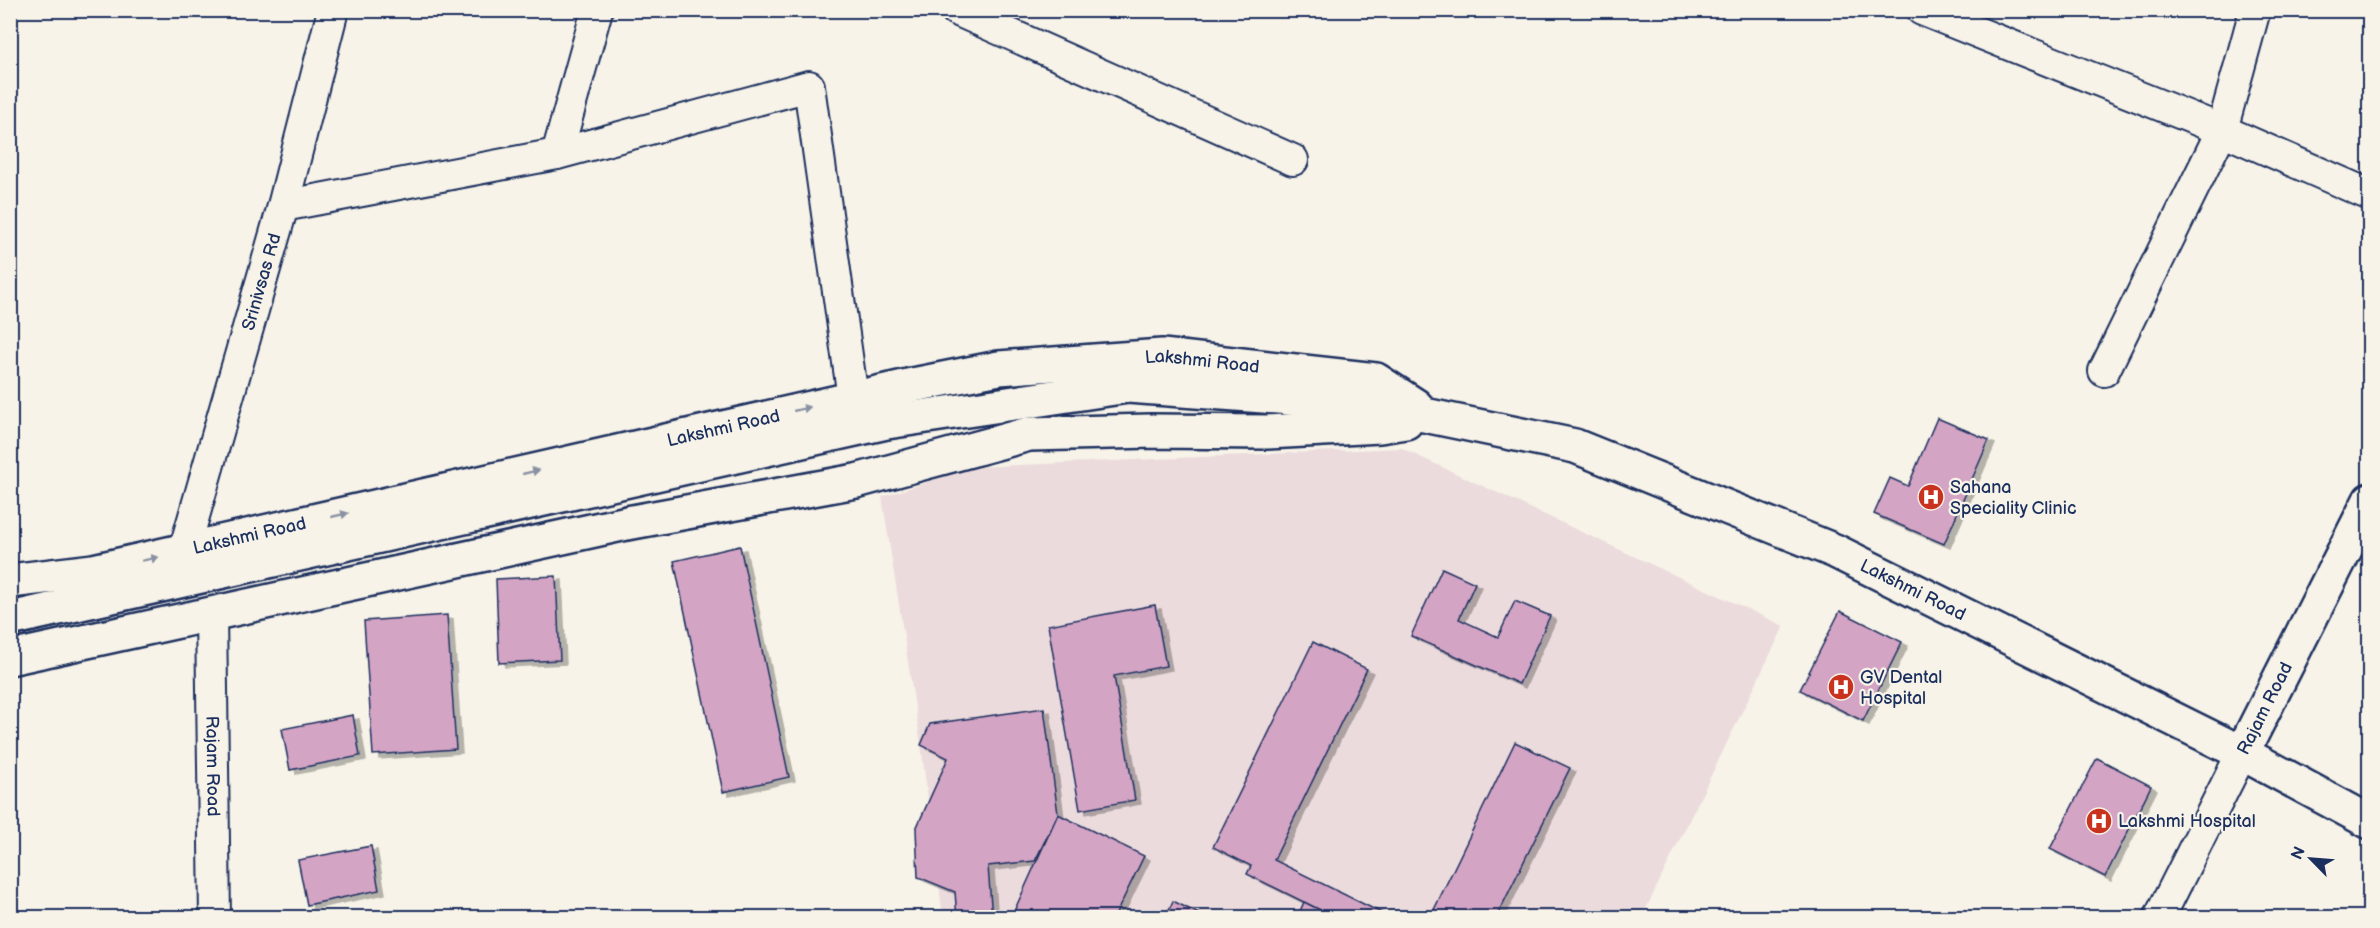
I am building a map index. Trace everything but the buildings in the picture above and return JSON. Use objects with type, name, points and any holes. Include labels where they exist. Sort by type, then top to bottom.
[{"type":"street","name":"Srinivsas Rd","points":[[184,551],[283,206],[333,10]]},
{"type":"street","points":[[557,154],[597,10]]},
{"type":"street","points":[[956,10],[1293,160]]},
{"type":"street","points":[[1922,10],[2222,130],[2370,195]]},
{"type":"street","points":[[2104,371],[2222,130],[2255,10]]},
{"type":"street","points":[[283,206],[557,154],[809,86],[853,398]]},
{"type":"street","name":"Lakshmi Road","points":[[10,581],[93,571],[853,398],[999,368],[1162,356],[1376,380],[1434,417]]},
{"type":"street","name":"Lakshmi Road","points":[[10,619],[886,422],[1128,386],[1371,404],[1575,446],[1835,550],[2242,753],[2370,822]]},
{"type":"street","name":"Lakshmi Road","points":[[10,658],[627,523],[856,482],[1029,434],[1151,431],[1267,432],[1380,426],[1434,417]]},
{"type":"street","name":"Rajam Road","points":[[2159,918],[2370,501]]},
{"type":"street","name":"Rajam Road","points":[[211,613],[215,918]]},
{"type":"shaded area","points":[[1401,448],[1784,626],[1642,917],[943,917],[921,745],[882,497],[973,467]]},
{"type":"place","name":"Sahana Speciality Clinic","points":[[1931,497]]},
{"type":"place","name":"GV Dental Hospital","points":[[1841,687]]},
{"type":"place","name":"Lakshmi Hospital","points":[[2099,821]]}]
